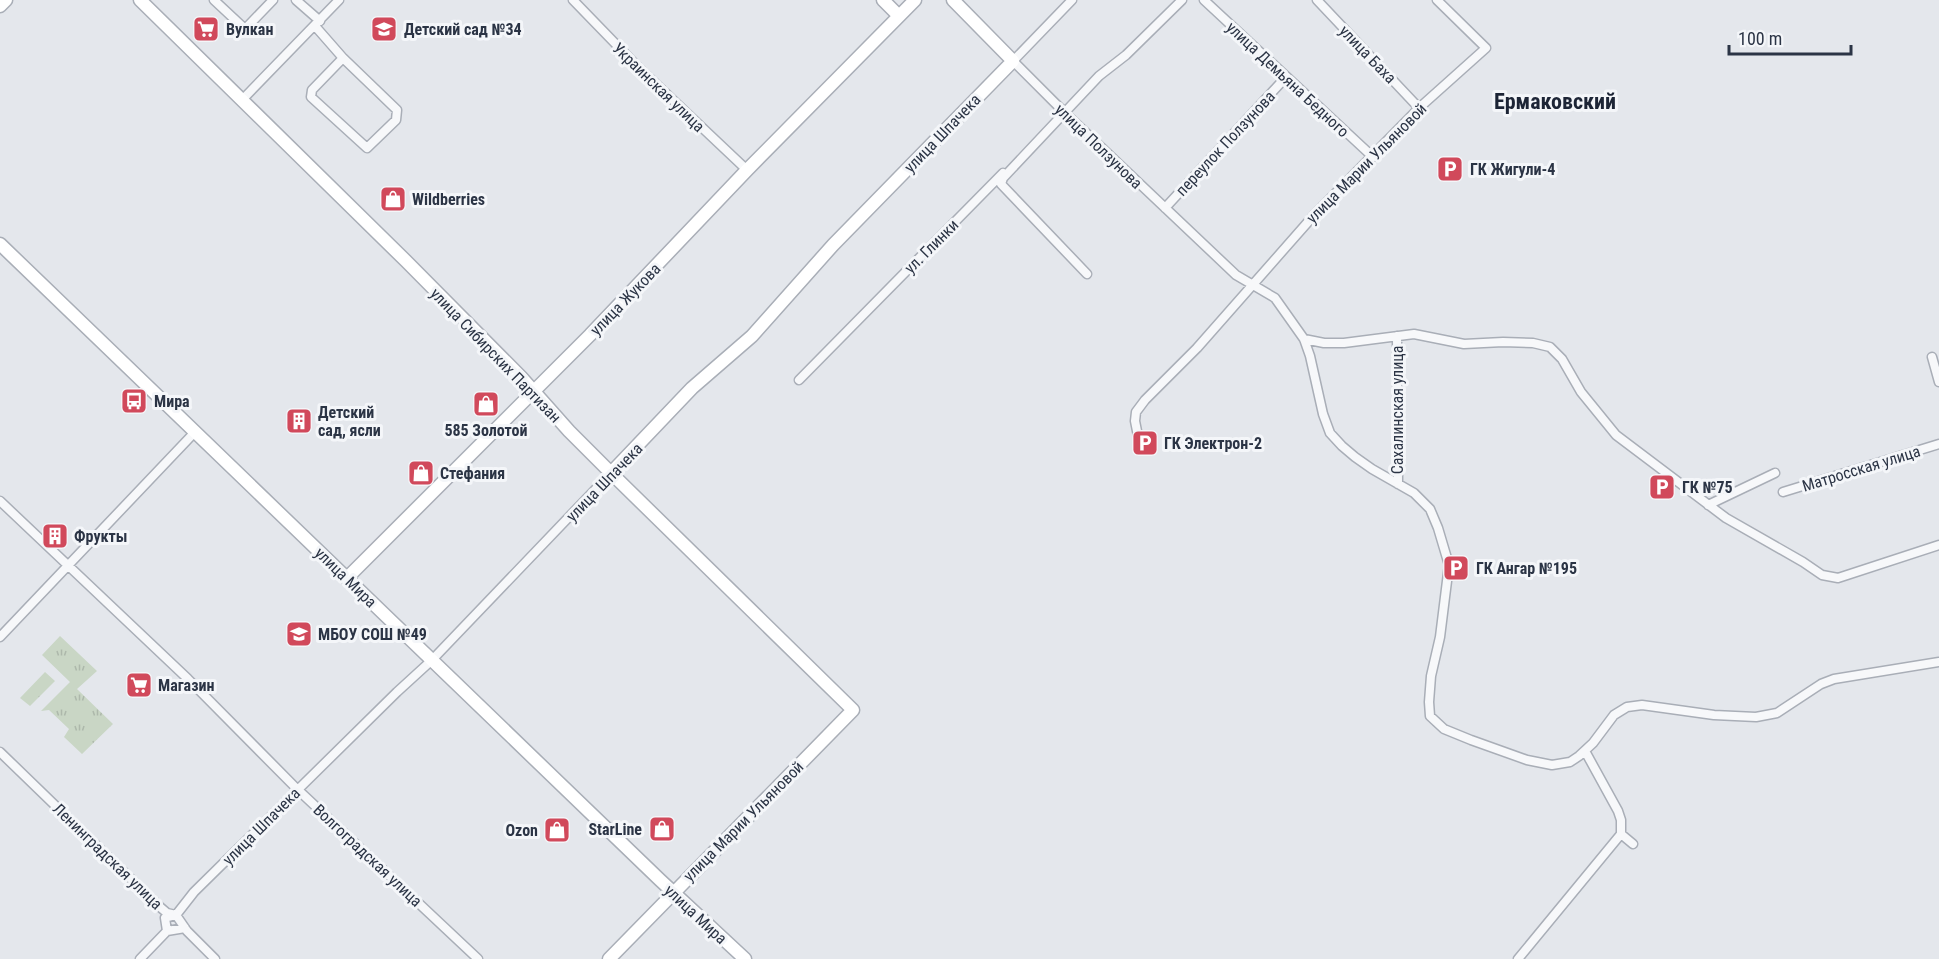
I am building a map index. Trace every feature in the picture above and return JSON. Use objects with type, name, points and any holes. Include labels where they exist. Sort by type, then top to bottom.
[{"type":"street","points":[[0,6],[6,0]]},
{"type":"street","name":"улица Сибирских Партизан","points":[[140,0],[406,261],[611,473],[853,710]]},
{"type":"street","points":[[214,0],[245,30],[273,0]]},
{"type":"street","points":[[296,0],[317,23],[343,58],[397,110],[396,120],[367,148],[311,97],[312,90],[343,58]]},
{"type":"street","points":[[241,101],[339,0]]},
{"type":"street","name":"Украинская улица","points":[[573,0],[638,68],[747,170]]},
{"type":"street","points":[[883,0],[898,15],[915,0]]},
{"type":"street","name":"улица Ползунова","points":[[953,0],[1064,112],[1236,275],[1275,298],[1304,339],[1330,433],[1355,457],[1414,492],[1430,509],[1449,565],[1440,637],[1431,676],[1428,702],[1431,716],[1444,729],[1527,760],[1552,765],[1570,762],[1585,751]]},
{"type":"street","name":"улица Шпачека","points":[[140,959],[166,931],[165,918],[176,915],[194,892],[297,789],[432,660],[692,388],[752,336],[833,245],[1072,0]]},
{"type":"street","points":[[1088,274],[1000,184],[1003,178],[1099,76],[1126,55],[1182,0]]},
{"type":"street","name":"улица Демьяна Бедного","points":[[1204,0],[1372,157]]},
{"type":"street","name":"улица Баха","points":[[1317,0],[1419,108]]},
{"type":"street","name":"улица Марии Ульяновой","points":[[1140,441],[1135,430],[1136,412],[1145,400],[1197,348],[1309,221],[1419,108],[1486,48],[1437,0]]},
{"type":"street","name":"улица Жукова","points":[[347,578],[626,298],[898,15]]},
{"type":"street","name":"переулок Ползунова","points":[[1165,208],[1286,77]]},
{"type":"street","name":"ул. Глинки","points":[[799,380],[1064,112]]},
{"type":"street","name":"улица Мира","points":[[0,244],[194,433],[745,959]]},
{"type":"street","points":[[1304,339],[1344,344],[1414,334],[1464,344],[1533,343],[1550,347],[1562,359],[1581,392],[1616,435],[1726,518],[1822,575],[1838,578],[1939,545]]},
{"type":"street","name":"Сахалинская улица","points":[[1397,336],[1398,484]]},
{"type":"street","points":[[1932,357],[1939,382]]},
{"type":"street","points":[[0,637],[194,433]]},
{"type":"street","name":"Матросская улица","points":[[1782,492],[1939,444]]},
{"type":"street","points":[[1708,505],[1774,473]]},
{"type":"street","name":"Волгоградская улица","points":[[0,501],[188,679],[297,789],[478,959]]},
{"type":"street","points":[[1518,959],[1621,834],[1618,811],[1585,751],[1593,744],[1614,715],[1626,707],[1642,705],[1714,715],[1756,717],[1778,713],[1821,684],[1834,679],[1939,662]]},
{"type":"street","name":"улица Марии Ульяновой","points":[[609,959],[853,710]]},
{"type":"street","name":"Ленинградская улица","points":[[0,752],[160,908],[176,915],[185,928],[215,959]]},
{"type":"street","points":[[1621,834],[1633,844]]},
{"type":"street","points":[[166,931],[185,928]]},
{"type":"green space","points":[[60,636],[97,671],[77,689],[113,724],[82,754],[64,737],[69,729],[49,710],[41,711],[70,682],[42,655]]},
{"type":"green space","points":[[45,672],[55,681],[30,706],[20,698]]},
{"type":"place","name":"Вулкан","points":[[206,29]]},
{"type":"place","name":"Детский сад №34","points":[[384,29]]},
{"type":"place","name":"ГК Жигули-4","points":[[1450,169]]},
{"type":"place","name":"Wildberries","points":[[393,199]]},
{"type":"place","name":"Мира","points":[[134,401]]},
{"type":"place","name":"585 Золотой","points":[[486,404]]},
{"type":"place","name":"Детский сад, ясли","points":[[299,421]]},
{"type":"place","name":"ГК Электрон-2","points":[[1145,443]]},
{"type":"place","name":"Стефания","points":[[421,473]]},
{"type":"place","name":"ГК №75","points":[[1662,487]]},
{"type":"place","name":"Фрукты","points":[[55,536]]},
{"type":"place","name":"ГК Ангар №195","points":[[1456,568]]},
{"type":"place","name":"МБОУ СОШ №49","points":[[299,634]]},
{"type":"place","name":"Магазин","points":[[139,685]]},
{"type":"place","name":"StarLine","points":[[662,829]]},
{"type":"place","name":"Ozon","points":[[557,830]]},
{"type":"district","name":"Ермаковский","points":[[1555,101]]}]
